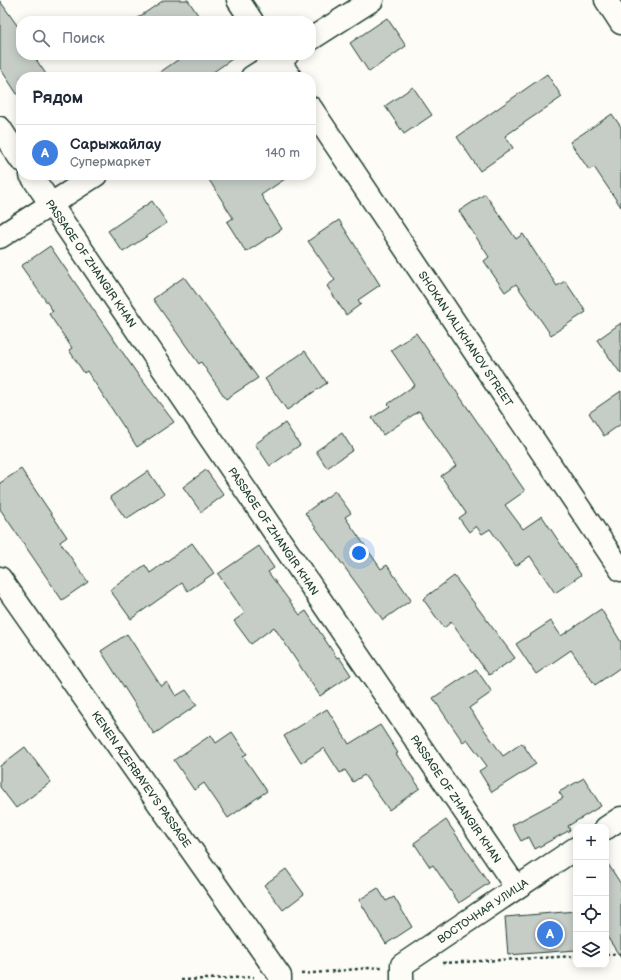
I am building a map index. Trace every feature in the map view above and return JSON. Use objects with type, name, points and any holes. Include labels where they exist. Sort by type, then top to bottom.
[{"type":"street","points":[[238,0],[249,16]]},
{"type":"street","points":[[316,37],[372,0]]},
{"type":"street","points":[[606,0],[621,23]]},
{"type":"street","points":[[262,72],[283,62]]},
{"type":"street","name":"SHOKAN VALIKHANOV STREET","points":[[316,115],[621,570]]},
{"type":"street","points":[[0,128],[16,152]]},
{"type":"street","name":"PASSAGE OF ZHANGIR KHAN","points":[[34,180],[516,887]]},
{"type":"street","points":[[0,237],[88,180]]},
{"type":"street","name":"KENEN AZERBAYEV'S PASSAGE","points":[[0,578],[280,978]]},
{"type":"street","points":[[609,826],[621,818]]},
{"type":"street","name":"ВОСТОЧНАЯ УЛИЦА","points":[[402,973],[516,887],[573,850]]},
{"type":"path","points":[[609,954],[621,954]]},
{"type":"path","points":[[441,963],[573,956]]},
{"type":"path","points":[[180,980],[402,973]]},
{"type":"building","points":[[164,0],[188,0],[199,16],[140,16]]},
{"type":"building","points":[[0,1],[16,24],[16,60],[36,60],[45,72],[16,72],[16,92],[0,68]]},
{"type":"building","points":[[387,18],[406,46],[369,72],[350,43]]},
{"type":"building","points":[[178,60],[231,60],[213,72],[160,72]]},
{"type":"building","points":[[547,74],[562,97],[505,136],[513,148],[480,171],[457,137]]},
{"type":"building","points":[[413,87],[432,115],[404,134],[385,106]]},
{"type":"building","points":[[612,114],[621,127],[621,207],[594,167],[589,170],[570,142]]},
{"type":"building","points":[[209,180],[284,180],[261,195],[282,229],[246,252],[227,222],[233,218]]},
{"type":"building","points":[[485,194],[516,239],[523,234],[557,286],[565,281],[586,312],[551,335],[516,284],[505,292],[484,261],[489,257],[459,211]]},
{"type":"building","points":[[152,201],[167,223],[123,252],[108,231]]},
{"type":"building","points":[[339,220],[380,285],[358,300],[361,304],[346,315],[327,286],[335,280],[308,241]]},
{"type":"building","points":[[50,246],[136,372],[174,422],[137,447],[87,371],[84,373],[69,350],[72,348],[49,314],[53,311],[21,266]]},
{"type":"building","points":[[184,277],[258,378],[226,399],[201,362],[199,364],[153,299]]},
{"type":"building","points":[[621,323],[621,374],[597,340]]},
{"type":"building","points":[[416,333],[525,491],[505,505],[523,529],[542,516],[581,575],[555,593],[530,556],[516,566],[490,529],[482,534],[476,526],[469,532],[459,518],[466,513],[441,476],[456,466],[419,411],[383,435],[372,418],[390,406],[388,404],[415,385],[391,350]]},
{"type":"building","points":[[305,351],[327,383],[287,410],[265,379]]},
{"type":"building","points":[[621,391],[621,424],[604,436],[589,413]]},
{"type":"building","points":[[285,423],[300,445],[270,466],[255,444]]},
{"type":"building","points":[[342,433],[353,450],[327,468],[316,451]]},
{"type":"building","points":[[21,469],[67,537],[60,542],[88,582],[62,600],[0,509],[0,483]]},
{"type":"building","points":[[206,470],[224,495],[201,512],[183,487]]},
{"type":"building","points":[[148,471],[164,494],[126,519],[110,497]]},
{"type":"building","points":[[335,491],[351,513],[345,517],[381,569],[387,565],[411,600],[383,620],[305,513]]},
{"type":"building","points":[[192,543],[214,573],[188,591],[182,583],[131,619],[110,590],[145,565],[150,573]]},
{"type":"building","points":[[259,546],[274,568],[268,572],[300,615],[306,611],[337,658],[339,657],[351,675],[320,696],[274,627],[251,644],[234,621],[245,613],[218,574]]},
{"type":"building","points":[[454,576],[515,658],[489,675],[451,622],[444,628],[423,599]]},
{"type":"building","points":[[601,609],[621,642],[621,667],[595,685],[571,650],[536,674],[516,644],[551,621],[561,636]]},
{"type":"building","points":[[127,634],[161,686],[167,682],[176,696],[186,690],[197,705],[154,734],[101,651]]},
{"type":"building","points":[[476,669],[492,692],[469,708],[503,756],[522,743],[536,764],[492,792],[479,771],[487,766],[467,739],[463,742],[433,698]]},
{"type":"building","points":[[327,709],[349,744],[380,725],[398,753],[396,754],[420,788],[389,810],[364,775],[353,782],[345,770],[340,773],[324,748],[301,763],[284,736]]},
{"type":"building","points":[[232,732],[247,754],[243,756],[267,791],[228,818],[204,783],[194,790],[174,760],[211,735],[216,743]]},
{"type":"building","points":[[25,747],[51,782],[16,808],[0,787],[0,766]]},
{"type":"building","points":[[584,778],[601,806],[568,826],[570,830],[535,849],[529,837],[521,841],[512,825],[563,798],[559,792]]},
{"type":"building","points":[[446,820],[489,883],[459,903],[433,865],[430,867],[414,843]]},
{"type":"building","points":[[609,866],[621,884],[621,958],[609,940]]},
{"type":"building","points":[[286,869],[304,894],[283,910],[264,885]]},
{"type":"building","points":[[378,888],[386,901],[394,897],[412,927],[386,944],[359,900]]},
{"type":"building","points":[[573,911],[573,950],[508,955],[505,917]]},
{"type":"place","name":"Сарыжайлау","points":[[550,934]]}]
